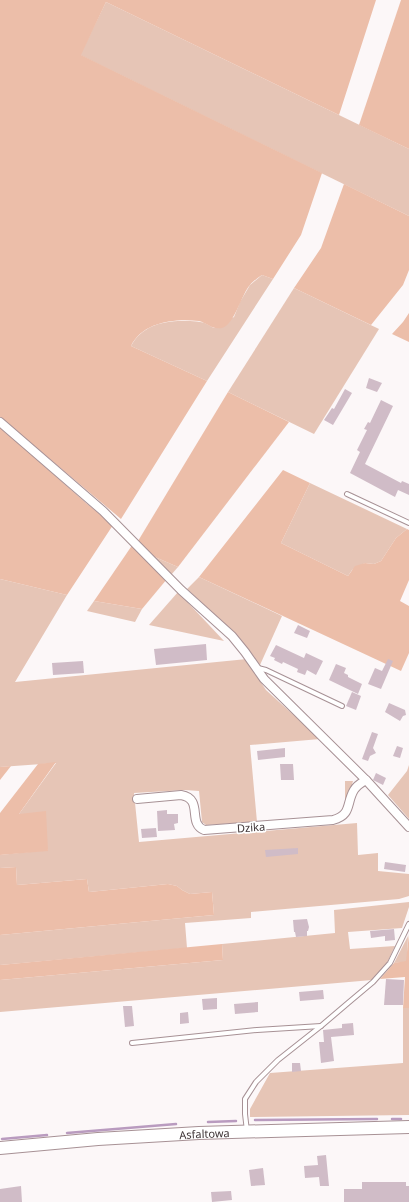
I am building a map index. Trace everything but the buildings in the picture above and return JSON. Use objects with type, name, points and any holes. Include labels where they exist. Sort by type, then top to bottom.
[{"type":"street","points":[[0,422],[103,511],[181,590],[232,636],[264,679],[366,780],[409,827]]},
{"type":"street","name":"Dzika","points":[[136,799],[181,795],[186,796],[192,801],[196,822],[199,828],[204,830],[333,820],[338,819],[347,811],[353,791],[359,784],[366,780]]},
{"type":"street","name":"Asfaltowa","points":[[0,1148],[98,1139],[199,1133],[409,1127]]},
{"type":"lane","points":[[347,494],[409,523]]},
{"type":"lane","points":[[255,667],[266,670],[342,706]]},
{"type":"lane","points":[[247,1132],[245,1099],[256,1082],[278,1060],[373,982],[390,963],[409,924]]},
{"type":"lane","points":[[132,1043],[257,1030],[321,1026]]},
{"type":"shaded area","points":[[0,0],[376,0],[339,115],[106,2],[81,55],[322,173],[301,235],[273,279],[262,275],[250,285],[231,321],[227,325],[222,328],[218,328],[199,321],[190,320],[160,323],[143,332],[136,338],[131,346],[207,381],[121,519],[0,417]]},
{"type":"shaded area","points":[[401,0],[409,0],[409,149],[359,125]]},
{"type":"shaded area","points":[[106,2],[409,149],[409,216],[80,55]]},
{"type":"shaded area","points":[[344,184],[409,216],[409,270],[403,285],[371,325],[294,288],[321,248]]},
{"type":"shaded area","points":[[262,275],[273,279],[207,381],[131,346],[141,333],[155,325],[163,323],[195,321],[214,328],[234,317],[240,302],[250,285]]},
{"type":"shaded area","points":[[294,288],[379,329],[314,434],[228,392]]},
{"type":"shaded area","points":[[409,313],[409,342],[392,334]]},
{"type":"shaded area","points":[[228,392],[289,422],[178,567],[148,554],[138,541]]},
{"type":"shaded area","points":[[0,427],[113,525],[67,595],[0,579]]},
{"type":"shaded area","points":[[283,470],[310,483],[281,543],[348,576],[355,566],[365,563],[374,564],[381,561],[396,538],[407,529],[409,530],[409,580],[400,601],[409,606],[409,653],[401,671],[199,577]]},
{"type":"shaded area","points":[[310,483],[407,529],[396,538],[381,561],[374,564],[365,563],[352,570],[348,576],[281,543]]},
{"type":"shaded area","points":[[133,544],[167,579],[142,609],[94,601]]},
{"type":"shaded area","points":[[148,554],[178,567],[171,575]]},
{"type":"shaded area","points":[[199,577],[282,616],[260,665],[225,624],[187,589]]},
{"type":"shaded area","points":[[0,579],[67,595],[15,682],[247,659],[266,690],[320,739],[250,745],[257,822],[206,825],[202,822],[199,791],[185,790],[134,793],[139,842],[357,823],[358,855],[378,853],[378,871],[409,874],[409,896],[399,899],[251,912],[251,918],[185,923],[187,948],[0,965],[0,935],[214,915],[212,892],[190,894],[177,886],[168,884],[89,892],[87,879],[17,885],[16,867],[0,868],[0,855],[48,850],[19,814],[56,763],[0,767]]},
{"type":"shaded area","points":[[178,592],[224,641],[149,625]]},
{"type":"shaded area","points":[[94,601],[142,609],[135,622],[87,611]]},
{"type":"shaded area","points":[[56,762],[19,814],[46,811],[48,851],[0,855],[0,813],[38,764]]},
{"type":"shaded area","points":[[409,765],[409,819],[388,795],[407,771]]},
{"type":"shaded area","points":[[11,766],[0,780],[0,767]]},
{"type":"shaded area","points":[[345,781],[353,781],[345,808]]},
{"type":"shaded area","points":[[16,867],[17,885],[87,879],[89,892],[168,884],[177,886],[190,894],[212,892],[214,915],[0,935],[0,868]]},
{"type":"shaded area","points":[[409,902],[409,907],[402,928],[348,932],[350,949],[395,946],[387,963],[372,980],[0,1012],[0,980],[223,960],[222,944],[335,933],[334,910]]},
{"type":"shaded area","points":[[409,934],[409,1008],[403,1008],[405,977],[380,979],[394,963],[406,961]]},
{"type":"shaded area","points":[[408,936],[407,962],[394,963]]},
{"type":"shaded area","points":[[222,944],[223,960],[0,980],[0,965]]},
{"type":"shaded area","points":[[403,1008],[409,1008],[409,1115],[250,1117],[250,1109],[270,1073],[403,1063]]},
{"type":"waterway","points":[[255,1120],[377,1119]]},
{"type":"waterway","points":[[392,1119],[401,1119]]},
{"type":"waterway","points":[[208,1122],[236,1121]]},
{"type":"waterway","points":[[67,1133],[176,1124]]},
{"type":"waterway","points":[[2,1139],[47,1135]]}]
